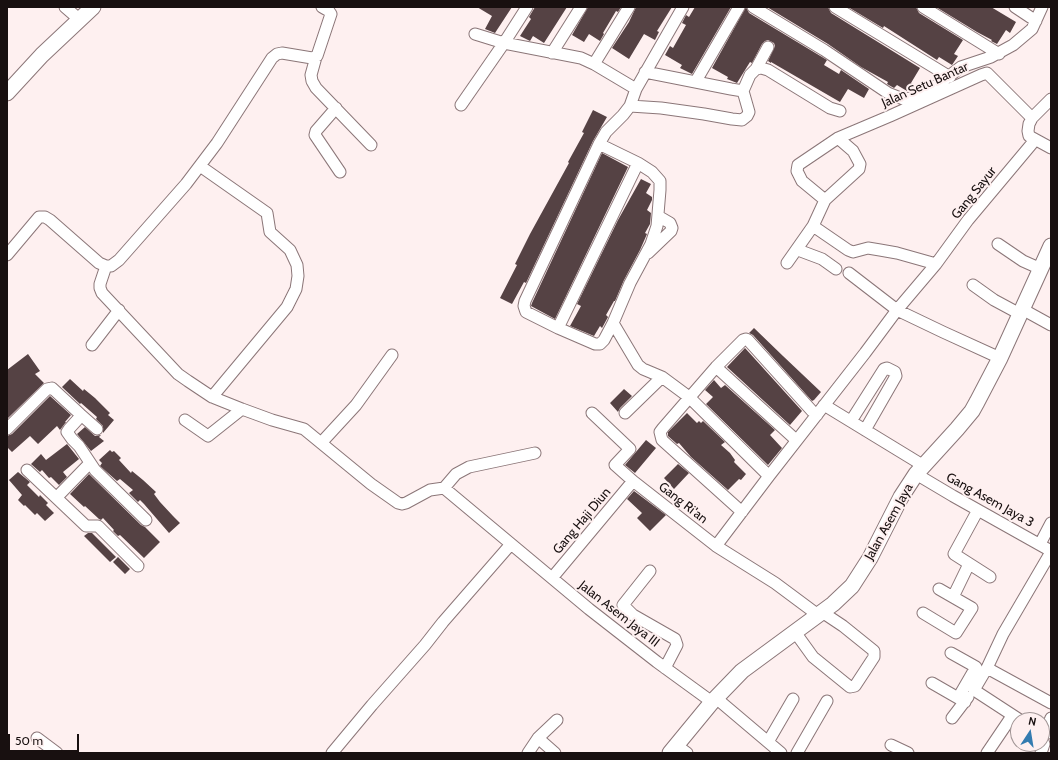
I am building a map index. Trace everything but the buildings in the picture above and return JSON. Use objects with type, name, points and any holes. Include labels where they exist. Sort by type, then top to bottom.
[{"type":"main road","points":[[8,90],[42,55],[93,7]]},
{"type":"main road","name":"Jalan Asem Jaya","points":[[678,750],[714,700],[742,671],[843,596],[861,572],[901,497],[920,470],[972,411],[1000,358],[1051,247]]},
{"type":"street","points":[[65,7],[80,20]]},
{"type":"street","points":[[322,7],[331,14],[316,57],[311,75],[312,81],[316,88],[371,145]]},
{"type":"street","points":[[461,105],[527,7]]},
{"type":"street","points":[[552,53],[581,7]]},
{"type":"street","points":[[594,64],[629,7]]},
{"type":"street","points":[[599,144],[638,162],[652,172],[660,181],[657,226],[645,257],[630,283],[613,323],[604,340],[600,344],[592,343],[526,312],[524,309],[525,301],[599,144],[606,132],[630,106],[636,89],[645,72],[683,7]]},
{"type":"street","points":[[696,81],[740,7]]},
{"type":"street","points":[[753,7],[824,50],[888,93],[903,99],[911,98],[936,86],[950,77],[961,67],[999,54],[1032,29],[1042,7]]},
{"type":"street","points":[[835,7],[950,77]]},
{"type":"street","points":[[923,7],[999,54]]},
{"type":"street","points":[[1015,7],[1036,21]]},
{"type":"street","points":[[475,34],[504,43],[581,58],[636,89]]},
{"type":"street","points":[[630,106],[661,108],[742,120],[747,116],[748,112],[744,91],[750,75],[756,69],[768,47]]},
{"type":"street","points":[[7,255],[40,217],[45,217],[99,263],[106,266],[111,266],[119,260],[186,184],[217,143],[246,101],[261,75],[277,54],[312,58],[316,57]]},
{"type":"street","points":[[756,69],[761,68],[768,70],[830,108],[840,111]]},
{"type":"street","points":[[645,72],[744,91]]},
{"type":"street","name":"Jalan Setu Bantar","points":[[838,138],[987,73],[1032,118]]},
{"type":"street","points":[[1051,99],[1032,118],[1028,130],[1032,138],[1051,148]]},
{"type":"street","points":[[336,108],[316,131],[315,135],[340,172]]},
{"type":"street","points":[[787,263],[798,250],[813,226],[825,200],[859,169],[860,164],[853,151],[838,138],[798,165],[797,171],[802,181],[825,200]]},
{"type":"street","name":"Gang Sayur","points":[[716,546],[769,476],[794,438],[814,413],[824,406],[897,310],[936,264],[968,220],[1032,138]]},
{"type":"street","points":[[558,328],[638,162]]},
{"type":"street","points":[[200,166],[267,213],[270,232],[290,250],[297,265],[298,276],[296,289],[287,307],[212,397]]},
{"type":"street","points":[[645,257],[671,231],[672,228],[670,223],[658,216]]},
{"type":"street","points":[[813,226],[853,252],[868,248],[897,253],[936,264]]},
{"type":"street","points":[[998,244],[1023,261],[1041,269]]},
{"type":"street","points":[[798,250],[822,259],[836,269]]},
{"type":"street","points":[[106,266],[100,284],[102,293],[178,374],[212,397],[272,420],[304,429],[370,484],[398,503],[406,503],[430,490],[444,488],[456,474],[470,467],[535,453]]},
{"type":"street","points":[[849,274],[897,310],[1000,358]]},
{"type":"street","points":[[973,285],[994,300],[1051,325]]},
{"type":"street","points":[[92,345],[119,310]]},
{"type":"street","points":[[613,323],[638,365],[643,369],[662,376],[689,398],[769,476]]},
{"type":"street","points":[[742,512],[662,440],[660,432],[716,367],[743,340],[746,339],[814,413]]},
{"type":"street","points":[[321,443],[356,405],[392,355]]},
{"type":"street","points":[[716,367],[794,438]]},
{"type":"street","points":[[851,421],[884,369],[887,368],[895,372],[896,376],[865,430]]},
{"type":"street","points":[[625,413],[662,376]]},
{"type":"street","points":[[7,429],[44,391],[52,388],[97,429]]},
{"type":"street","name":"Gang Asem Jaya 3","points":[[824,406],[865,430],[978,510],[1051,551]]},
{"type":"street","points":[[185,420],[208,436],[242,409]]},
{"type":"street","name":"Gang Ri'an","points":[[592,413],[630,449],[615,465],[633,481],[716,546],[820,613],[843,626],[874,652],[874,657],[855,686],[850,687],[813,657],[795,632]]},
{"type":"street","points":[[80,414],[67,432],[79,446],[99,475],[146,520]]},
{"type":"street","points":[[57,497],[90,462]]},
{"type":"street","points":[[27,470],[86,526],[98,526],[138,566]]},
{"type":"street","name":"Gang Haji Diun","points":[[552,578],[633,481]]},
{"type":"street","name":"Jalan Asem Jaya III","points":[[444,488],[589,610],[665,668],[714,700],[781,753]]},
{"type":"street","points":[[978,510],[954,554],[990,577]]},
{"type":"street","points":[[1040,544],[1051,523]]},
{"type":"street","points":[[332,753],[511,544]]},
{"type":"street","points":[[961,700],[974,690],[987,668],[1003,634],[1051,551]]},
{"type":"street","points":[[953,597],[969,564]]},
{"type":"street","points":[[650,571],[623,605],[633,615],[676,639],[677,645],[665,668]]},
{"type":"street","points":[[923,613],[956,633],[972,608],[939,590]]},
{"type":"street","points":[[951,653],[976,667],[952,718]]},
{"type":"street","points":[[987,668],[1051,703]]},
{"type":"street","points":[[932,683],[961,700]]},
{"type":"street","points":[[974,690],[1010,714]]},
{"type":"street","points":[[768,742],[793,699]]},
{"type":"street","points":[[797,753],[826,701]]},
{"type":"street","points":[[1051,718],[1047,728],[1051,733]]},
{"type":"street","points":[[528,753],[538,738],[557,720]]},
{"type":"street","points":[[987,753],[1010,725]]},
{"type":"street","points":[[37,738],[57,753]]},
{"type":"street","points":[[538,738],[555,753]]},
{"type":"street","points":[[892,745],[908,753]]}]
